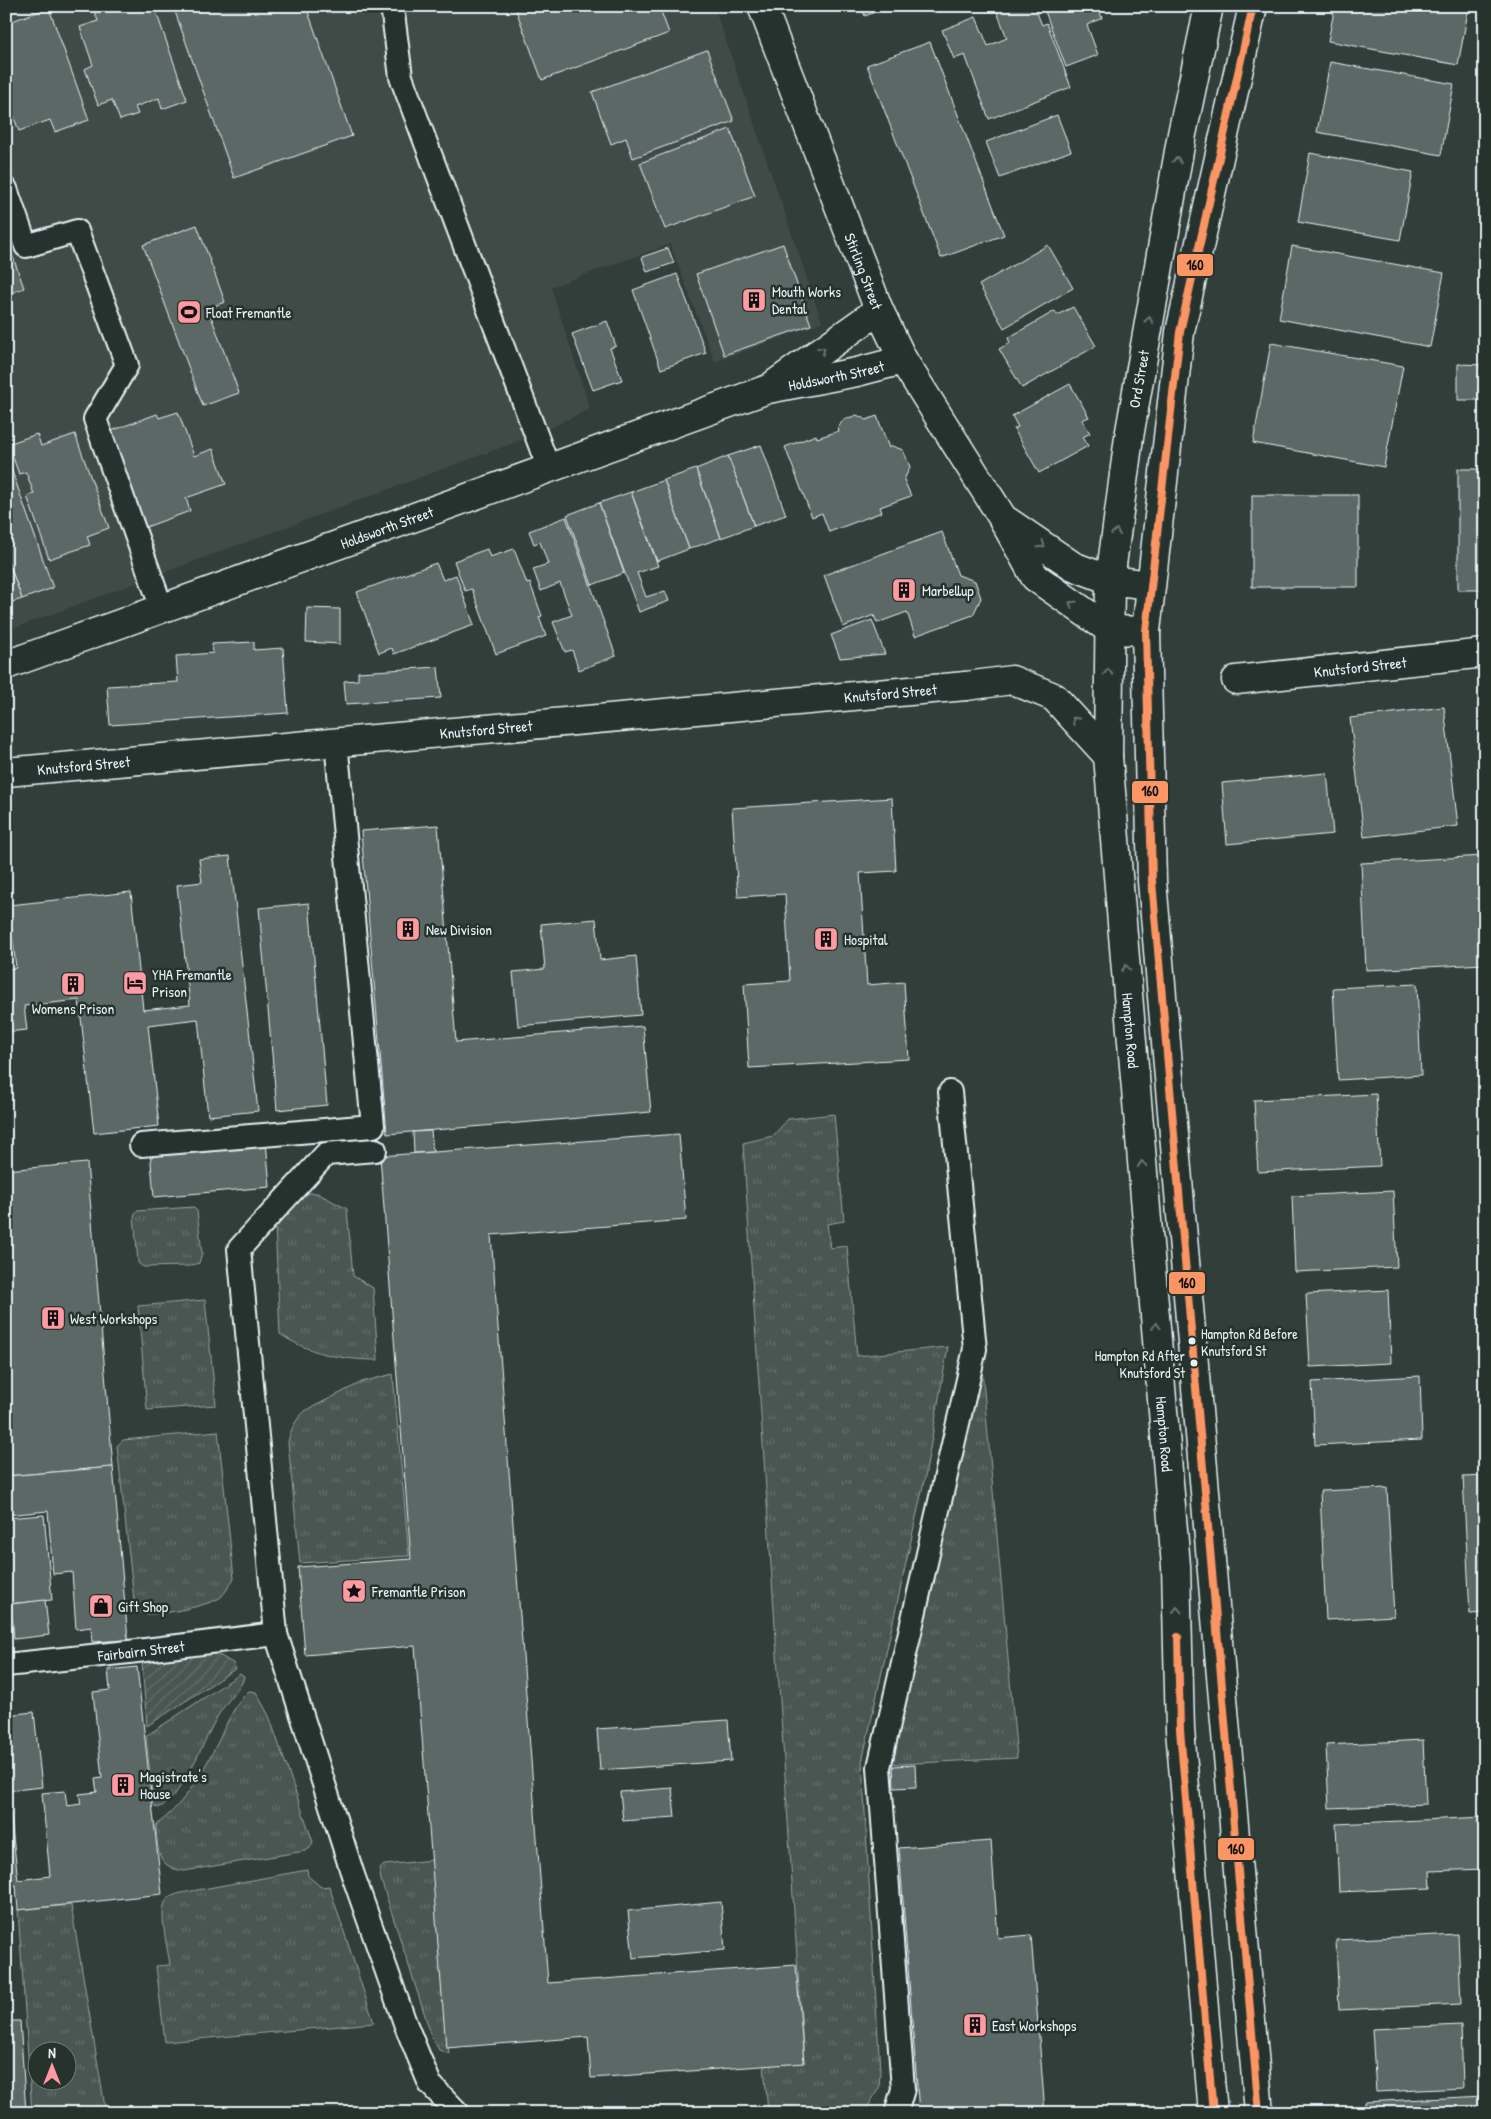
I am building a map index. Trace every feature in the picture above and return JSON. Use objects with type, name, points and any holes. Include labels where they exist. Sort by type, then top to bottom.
[{"type":"main road","name":"Stirling Street","points":[[762,6],[879,310],[903,360],[1002,518],[1035,577],[1110,630]]},
{"type":"main road","name":"Ord Street","points":[[1108,756],[1110,580],[1128,437],[1182,134],[1209,6]]},
{"type":"main road","points":[[1253,6],[1180,332],[1146,631],[1152,881],[1260,2113]]},
{"type":"main road","name":"Holdsworth Street","points":[[768,389],[879,310]]},
{"type":"main road","name":"Holdsworth Street","points":[[6,665],[768,389],[857,372],[903,360]]},
{"type":"main road","name":"Stirling Street","points":[[1002,518],[1073,566],[1110,580],[1150,585]]},
{"type":"main road","points":[[1110,630],[1146,631]]},
{"type":"main road","name":"Knutsford Street","points":[[1236,680],[1485,653]]},
{"type":"main road","name":"Knutsford Street","points":[[6,772],[966,686],[1012,680],[1054,697],[1108,756]]},
{"type":"main road","name":"Hampton Road","points":[[1108,756],[1176,1566],[1180,1730],[1213,2113]]},
{"type":"lane","points":[[392,6],[401,78],[549,469]]},
{"type":"lane","points":[[6,189],[26,246],[77,231],[127,365],[95,419],[162,609]]},
{"type":"lane","points":[[141,1145],[373,1126],[336,742]]},
{"type":"lane","points":[[896,2113],[903,2089],[879,1767],[975,1349],[950,1092]]},
{"type":"lane","points":[[375,1150],[326,1154],[239,1249],[276,1634],[353,1876],[405,2023],[430,2084],[458,2113]]},
{"type":"lane","name":"Fairbairn Street","points":[[6,1665],[276,1634]]},
{"type":"shaded area","points":[[6,6],[714,6],[822,322],[715,362],[670,244],[551,287],[590,409],[535,435],[6,631]]},
{"type":"green space","points":[[834,1114],[844,1221],[827,1224],[830,1248],[847,1246],[857,1356],[948,1347],[925,1477],[862,1762],[880,2071],[879,2088],[864,2113],[768,2113],[764,2065],[804,2062],[743,1143],[773,1136],[788,1119]]},
{"type":"green space","points":[[309,1193],[317,1193],[347,1209],[353,1276],[373,1288],[378,1360],[352,1359],[327,1355],[291,1341],[280,1334],[275,1223],[297,1200]]},
{"type":"green space","points":[[193,1207],[197,1211],[202,1253],[199,1263],[190,1266],[143,1267],[138,1263],[134,1216],[137,1211]]},
{"type":"green space","points":[[205,1300],[216,1405],[147,1410],[138,1306]]},
{"type":"green space","points":[[981,1358],[1017,1758],[893,1763],[974,1370]]},
{"type":"green space","points":[[393,1374],[409,1556],[300,1563],[288,1442],[294,1425],[305,1411],[362,1382]]},
{"type":"green space","points":[[218,1431],[234,1578],[221,1597],[206,1604],[157,1614],[141,1613],[135,1606],[134,1600],[117,1446],[123,1440]]},
{"type":"green space","points":[[198,1650],[219,1655],[234,1664],[235,1669],[147,1726],[141,1651]]},
{"type":"green space","points":[[240,1674],[244,1677],[242,1683],[217,1717],[183,1783],[165,1804],[157,1808],[153,1804],[146,1736]]},
{"type":"green space","points":[[249,1691],[256,1692],[269,1716],[313,1842],[310,1848],[305,1851],[184,1871],[168,1866],[160,1856],[156,1825],[185,1797],[200,1776],[232,1714]]},
{"type":"green space","points":[[432,1860],[449,2054],[439,2050],[432,2037],[381,1880],[379,1868],[385,1865]]},
{"type":"green space","points":[[307,1870],[308,1876],[321,1887],[329,1886],[374,2023],[165,2042],[156,1966],[170,1965],[163,1924],[163,1908],[166,1901],[172,1896],[181,1893]]},
{"type":"green space","points":[[71,1905],[106,2113],[32,2113],[31,2092],[78,2092],[78,2042],[28,2042],[28,2055],[18,1910]]},
{"type":"building","points":[[154,6],[187,100],[162,109],[159,98],[135,107],[138,114],[120,120],[112,100],[98,105],[85,69],[93,65],[80,27],[98,21],[93,7]]},
{"type":"building","points":[[173,6],[306,6],[352,136],[234,178]]},
{"type":"building","points":[[527,6],[659,6],[669,33],[542,80],[516,10]]},
{"type":"building","points":[[861,6],[889,6],[865,16]]},
{"type":"building","points":[[1004,6],[1034,6],[1042,25],[1047,23],[1071,87],[989,119],[965,55],[954,59],[942,30],[976,17],[988,46],[1007,38],[996,9]]},
{"type":"building","points":[[1043,6],[1097,6],[1102,18],[1087,25],[1098,55],[1066,67]]},
{"type":"building","points":[[1335,6],[1469,6],[1458,65],[1328,41]]},
{"type":"building","points":[[49,8],[89,120],[55,132],[50,120],[19,131],[6,96],[6,36],[8,35],[6,23]]},
{"type":"building","points":[[930,42],[1004,235],[941,258],[867,65]]},
{"type":"building","points":[[707,50],[734,121],[633,158],[626,138],[611,144],[592,92]]},
{"type":"building","points":[[1330,62],[1454,84],[1441,155],[1317,132]]},
{"type":"building","points":[[1057,115],[1071,151],[1000,178],[986,142]]},
{"type":"building","points":[[730,129],[755,196],[665,229],[640,163]]},
{"type":"building","points":[[1310,153],[1413,172],[1400,240],[1298,222]]},
{"type":"building","name":"Float Fremantle","points":[[197,225],[225,302],[208,308],[239,393],[203,406],[143,245]]},
{"type":"building","points":[[6,237],[24,288],[6,295]]},
{"type":"building","name":"Mouth Works Dental","points":[[783,244],[811,325],[724,355],[696,274]]},
{"type":"building","points":[[1048,245],[1073,288],[1004,328],[979,285]]},
{"type":"building","points":[[1292,246],[1444,273],[1430,347],[1279,319]]},
{"type":"building","points":[[668,248],[674,263],[647,272],[642,257]]},
{"type":"building","points":[[677,274],[706,353],[661,369],[633,290]]},
{"type":"building","points":[[1073,307],[1096,346],[1022,388],[999,349],[1010,343],[1008,338],[1055,311],[1057,315]]},
{"type":"building","points":[[607,321],[616,346],[610,348],[622,380],[593,390],[572,334]]},
{"type":"building","points":[[1271,343],[1403,366],[1384,467],[1253,443]]},
{"type":"building","points":[[1458,364],[1485,365],[1485,400],[1458,400]]},
{"type":"building","points":[[1070,384],[1089,417],[1082,420],[1090,433],[1083,437],[1088,446],[1039,473],[1014,429],[1018,427],[1012,416]]},
{"type":"building","points":[[178,412],[194,456],[213,449],[226,484],[186,498],[190,511],[146,527],[111,431],[157,414],[159,418]]},
{"type":"building","points":[[857,415],[866,420],[877,416],[889,448],[892,446],[903,450],[910,467],[904,480],[911,496],[880,507],[882,512],[829,532],[822,513],[812,517],[785,447],[816,435],[817,438],[839,431],[838,428],[843,420]]},
{"type":"building","points":[[37,434],[41,446],[75,434],[109,528],[87,536],[90,545],[49,559],[27,496],[34,494],[26,472],[19,474],[8,444]]},
{"type":"building","points":[[761,445],[786,515],[754,526],[728,456]]},
{"type":"building","points":[[6,454],[53,588],[22,599],[6,555]]},
{"type":"building","points":[[728,456],[754,526],[721,538],[696,469]]},
{"type":"building","points":[[696,469],[721,538],[689,549],[664,480]]},
{"type":"building","points":[[1458,469],[1485,469],[1485,590],[1458,590]]},
{"type":"building","points":[[664,480],[689,549],[657,561],[631,492]]},
{"type":"building","points":[[631,492],[658,566],[637,573],[646,597],[665,591],[669,601],[639,612],[599,503]]},
{"type":"building","points":[[1252,495],[1358,495],[1358,587],[1252,587]]},
{"type":"building","points":[[599,503],[624,573],[592,585],[567,515]]},
{"type":"building","points":[[566,517],[616,656],[579,670],[572,650],[565,652],[553,622],[572,615],[560,583],[541,591],[533,569],[548,564],[540,542],[534,544],[529,531]]},
{"type":"building","name":"Marbellup","points":[[942,532],[958,575],[975,581],[981,598],[973,615],[915,636],[907,612],[877,623],[874,615],[843,627],[824,575]]},
{"type":"building","points":[[487,549],[490,557],[514,549],[527,584],[530,583],[542,616],[539,617],[546,636],[496,654],[472,589],[465,591],[454,561]]},
{"type":"building","points":[[6,555],[22,599],[6,604]]},
{"type":"building","points":[[436,563],[443,580],[456,575],[474,625],[394,654],[392,648],[379,653],[357,592]]},
{"type":"building","points":[[307,608],[340,609],[340,644],[306,642]]},
{"type":"building","points":[[872,620],[885,654],[840,658],[831,635]]},
{"type":"building","points":[[254,642],[254,650],[283,648],[288,713],[110,725],[107,686],[178,682],[176,656],[213,653],[212,644]]},
{"type":"building","points":[[438,667],[441,698],[346,704],[344,681],[358,680],[358,672]]},
{"type":"building","points":[[1444,707],[1458,826],[1364,837],[1350,718]]},
{"type":"building","points":[[1327,773],[1333,834],[1227,844],[1222,783]]},
{"type":"building","name":"Hospital","points":[[892,798],[896,871],[860,873],[867,985],[904,982],[909,1059],[749,1068],[744,984],[790,981],[785,894],[738,897],[732,808]]},
{"type":"building","name":"New Division","points":[[438,825],[456,1042],[643,1026],[651,1112],[387,1134],[361,831]]},
{"type":"building","name":"Womens Prison","points":[[230,856],[258,1111],[208,1116],[198,1019],[148,1025],[159,1126],[94,1133],[79,1000],[24,1006],[27,1030],[6,1032],[6,969],[16,968],[9,905],[131,892],[143,1010],[190,1005],[177,885],[202,882],[199,859]]},
{"type":"building","points":[[1484,856],[1485,964],[1366,970],[1361,863]]},
{"type":"building","points":[[309,903],[327,1105],[277,1110],[259,908]]},
{"type":"building","points":[[596,919],[600,960],[636,956],[641,1015],[518,1026],[513,972],[545,969],[541,924]]},
{"type":"building","points":[[1417,984],[1421,1075],[1338,1080],[1333,988]]},
{"type":"building","points":[[1376,1094],[1380,1166],[1258,1172],[1254,1100]]},
{"type":"building","points":[[431,1131],[433,1152],[414,1153],[413,1132]]},
{"type":"building","points":[[679,1134],[686,1220],[491,1235],[548,1983],[796,1965],[804,2063],[591,2078],[588,2037],[446,2048],[415,1646],[305,1655],[298,1567],[411,1559],[380,1156]]},
{"type":"building","points":[[266,1141],[270,1187],[154,1197],[150,1151]]},
{"type":"building","name":"West Workshops","points":[[87,1163],[113,1467],[6,1476],[6,1170]]},
{"type":"building","points":[[1393,1191],[1397,1267],[1295,1272],[1292,1196]]},
{"type":"building","points":[[1388,1290],[1391,1363],[1310,1367],[1306,1294]]},
{"type":"building","points":[[1420,1376],[1422,1440],[1315,1445],[1312,1382]]},
{"type":"building","points":[[113,1467],[128,1640],[92,1642],[91,1627],[76,1629],[72,1572],[53,1574],[48,1511],[6,1515],[6,1476]]},
{"type":"building","points":[[1485,1476],[1485,1613],[1470,1614],[1463,1477]]},
{"type":"building","points":[[1387,1488],[1394,1616],[1326,1620],[1320,1491]]},
{"type":"building","points":[[44,1515],[52,1600],[6,1604],[6,1518]]},
{"type":"building","points":[[45,1600],[49,1635],[14,1639],[11,1604]]},
{"type":"building","name":"Magistrate's House","points":[[137,1667],[162,1894],[18,1910],[16,1885],[6,1886],[6,1811],[10,1811],[18,1880],[50,1876],[42,1793],[65,1791],[67,1806],[81,1804],[79,1794],[97,1792],[95,1779],[102,1778],[93,1692],[110,1690],[108,1670]]},
{"type":"building","points":[[34,1712],[42,1787],[6,1791],[6,1715]]},
{"type":"building","points":[[728,1720],[731,1761],[600,1770],[597,1729]]},
{"type":"building","points":[[1423,1740],[1426,1804],[1329,1808],[1326,1745]]},
{"type":"building","points":[[915,1765],[916,1787],[894,1788],[893,1766]]},
{"type":"building","points":[[672,1788],[675,1817],[623,1821],[620,1792]]},
{"type":"building","points":[[1485,1817],[1485,1869],[1430,1871],[1431,1888],[1339,1892],[1336,1824]]},
{"type":"building","name":"East Workshops","points":[[991,1841],[998,1938],[1031,1935],[1045,2113],[919,2113],[899,1848]]},
{"type":"building","points":[[721,1902],[725,1950],[633,1958],[628,1911]]},
{"type":"building","points":[[1458,1934],[1461,2004],[1339,2010],[1336,1940]]},
{"type":"building","points":[[6,2021],[20,2021],[26,2113],[6,2113]]},
{"type":"building","points":[[1461,2025],[1463,2088],[1376,2092],[1372,2029]]},
{"type":"building","points":[[1485,2096],[1485,2113],[1364,2113],[1364,2102]]},
{"type":"transit line","name":"160","points":[[1253,6],[1180,332],[1146,631],[1152,881],[1259,2113]]},
{"type":"transit line","name":"160","points":[[1178,1637],[1180,1730],[1213,2113]]},
{"type":"place","name":"Mouth Works Dental","points":[[754,300]]},
{"type":"place","name":"Float Fremantle","points":[[189,312]]},
{"type":"place","name":"Marbellup","points":[[904,590]]},
{"type":"place","name":"New Division","points":[[408,929]]},
{"type":"place","name":"Hospital","points":[[826,939]]},
{"type":"place","name":"YHA Fremantle Prison","points":[[135,983]]},
{"type":"place","name":"Womens Prison","points":[[73,984]]},
{"type":"place","name":"West Workshops","points":[[53,1318]]},
{"type":"place","name":"Hampton Rd Before Knutsford St","points":[[1192,1341]]},
{"type":"place","name":"Hampton Rd After Knutsford St","points":[[1194,1363]]},
{"type":"place","name":"Fremantle Prison","points":[[354,1591]]},
{"type":"place","name":"Gift Shop","points":[[101,1606]]},
{"type":"place","name":"Magistrate's House","points":[[123,1785]]},
{"type":"place","name":"East Workshops","points":[[975,2025]]}]
